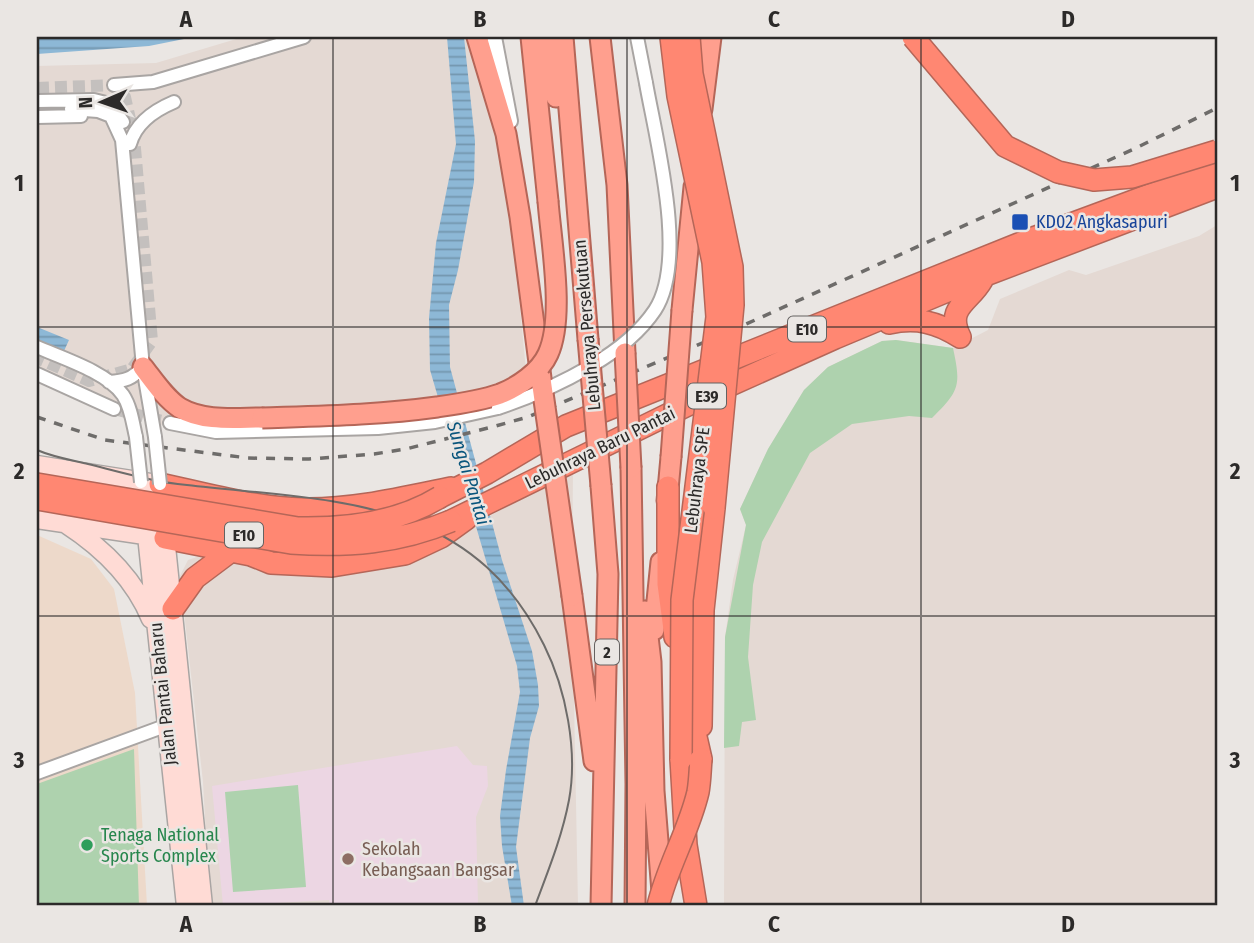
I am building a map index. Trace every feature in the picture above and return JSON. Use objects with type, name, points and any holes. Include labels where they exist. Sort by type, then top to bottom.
[{"type":"highway","points":[[143,367],[181,408],[212,417],[263,425],[454,404],[500,393],[532,374],[549,353],[556,323],[548,201],[531,37]]},
{"type":"highway","points":[[547,37],[557,108],[573,166]]},
{"type":"highway","name":"Lebuhraya Persekutuan","points":[[563,37],[608,574],[601,906]]},
{"type":"highway","name":"Lebuhraya Persekutuan","points":[[600,37],[617,185],[632,492],[635,906]]},
{"type":"highway","name":"Lebuhraya SPE","points":[[671,37],[678,96],[713,262],[717,317],[682,600],[691,759]]},
{"type":"highway","name":"Lebuhraya SPE","points":[[689,37],[692,74],[732,267],[733,305],[691,759]]},
{"type":"highway","points":[[651,662],[711,37]]},
{"type":"highway","points":[[913,37],[1005,146],[1058,172],[1094,180],[1132,177],[1217,151]]},
{"type":"highway","points":[[487,40],[520,217],[602,817]]},
{"type":"highway","name":"Lebuhraya Baru Pantai","points":[[37,484],[298,528],[361,524],[407,513],[487,473],[566,426],[1036,237],[1217,170]]},
{"type":"highway","name":"Lebuhraya Baru Pantai","points":[[37,499],[291,543],[358,545],[410,536],[488,505],[587,452],[835,338],[983,276],[1217,187]]},
{"type":"highway","points":[[835,338],[914,319],[946,328],[960,337],[955,323],[956,313],[961,304],[975,293],[983,276]]},
{"type":"highway","points":[[150,483],[233,500],[303,509],[358,506],[449,492]]},
{"type":"highway","points":[[658,906],[699,788],[691,759],[668,584],[668,487]]},
{"type":"highway","points":[[632,492],[651,662],[654,791],[664,906]]},
{"type":"highway","points":[[232,551],[206,540],[200,519],[210,503],[233,500]]},
{"type":"highway","points":[[156,537],[251,555],[271,563],[332,566],[405,554],[446,533],[488,505]]},
{"type":"highway","points":[[173,609],[202,571],[217,564],[232,551]]},
{"type":"highway","points":[[691,759],[686,845],[696,906]]},
{"type":"main road","points":[[37,464],[150,483]]},
{"type":"main road","points":[[93,528],[112,522],[118,516],[121,506],[117,487],[99,476]]},
{"type":"main road","name":"Jalan Pantai Baharu","points":[[150,483],[156,537],[156,632],[186,906]]},
{"type":"main road","points":[[37,519],[156,537]]},
{"type":"main road","points":[[66,524],[105,552],[121,570],[141,600],[156,632]]},
{"type":"main road","name":"Jalan Pantai Baharu","points":[[156,537],[173,609],[203,906]]},
{"type":"street","points":[[114,85],[153,82],[304,37]]},
{"type":"street","points":[[170,424],[216,432],[263,425],[378,428],[424,424],[498,408],[531,397],[560,384],[610,355],[635,334],[656,309],[668,266],[665,189],[638,37]]},
{"type":"street","points":[[702,37],[704,88]]},
{"type":"street","points":[[37,101],[94,100],[110,104],[123,120],[130,144],[132,164],[126,180]]},
{"type":"street","points":[[130,144],[139,126],[154,111],[174,102]]},
{"type":"street","points":[[71,109],[98,111],[111,116],[122,141],[143,367],[155,437],[150,483]]},
{"type":"street","points":[[37,117],[90,116],[106,123],[111,128],[126,180]]},
{"type":"street","points":[[37,347],[90,370],[123,394],[150,483]]},
{"type":"street","points":[[109,382],[125,381],[134,377],[143,367]]},
{"type":"street","points":[[37,374],[114,409]]},
{"type":"street","points":[[37,773],[165,726]]},
{"type":"shaded area","points":[[243,37],[494,37],[527,381],[267,438],[186,434],[37,379],[37,66],[156,63]]},
{"type":"shaded area","points":[[1217,225],[1217,906],[724,906],[725,637],[733,580],[746,525],[740,509],[768,449],[804,390],[828,367],[882,341],[896,340],[953,348],[988,330],[1000,299],[1069,270],[1086,275],[1199,236]]},
{"type":"shaded area","points":[[573,469],[572,596],[578,906],[210,906],[203,782],[180,576],[188,560],[203,555],[266,571],[419,556]]},
{"type":"shaded area","points":[[37,535],[91,559],[114,589],[135,693],[147,906],[37,906]]},
{"type":"shaded area","name":"Sekolah Kebangsaan Bangsar","points":[[457,746],[473,765],[487,766],[488,786],[476,817],[476,906],[330,906],[329,900],[223,906],[212,786]]},
{"type":"green space","points":[[896,340],[953,348],[957,371],[956,387],[948,401],[932,418],[909,416],[852,424],[810,453],[762,542],[753,585],[748,657],[756,720],[742,722],[739,746],[724,748],[725,637],[746,525],[740,509],[768,449],[804,390],[828,367],[882,341]]},
{"type":"green space","name":"Tenaga National Sports Complex","points":[[134,749],[139,906],[37,906],[37,784]]},
{"type":"green space","points":[[298,785],[306,887],[233,892],[225,792]]},
{"type":"water","points":[[37,37],[194,37],[149,46],[37,54]]},
{"type":"water","name":"Sungai Pantai","points":[[447,37],[464,37],[475,141],[474,182],[449,305],[450,367],[502,560],[532,651],[538,685],[539,706],[530,738],[516,847],[524,906],[512,906],[500,816],[520,692],[517,666],[430,370],[429,318],[436,243],[456,144]]},
{"type":"water","points":[[37,327],[69,340],[64,351],[37,339]]},
{"type":"tunnel","points":[[37,88],[114,85],[125,97],[134,137],[152,341],[132,369],[89,381],[37,358]]},
{"type":"tunnel","points":[[37,109],[71,109]]},
{"type":"tunnel","points":[[114,409],[170,423]]},
{"type":"tram line","points":[[37,450],[162,482],[343,503],[391,515],[436,532],[477,559],[513,595],[544,645],[552,662],[568,721],[572,761],[569,800],[559,841],[535,906]]},
{"type":"railway","points":[[37,417],[105,440],[248,458],[309,459],[374,454],[406,449],[492,427],[528,417],[733,330],[1136,148],[1217,108]]},
{"type":"place","name":"KD02 Angkasapuri","points":[[1020,222]]},
{"type":"place","name":"Tenaga National Sports Complex","points":[[87,845]]},
{"type":"place","name":"Sekolah Kebangsaan Bangsar","points":[[348,859]]}]
